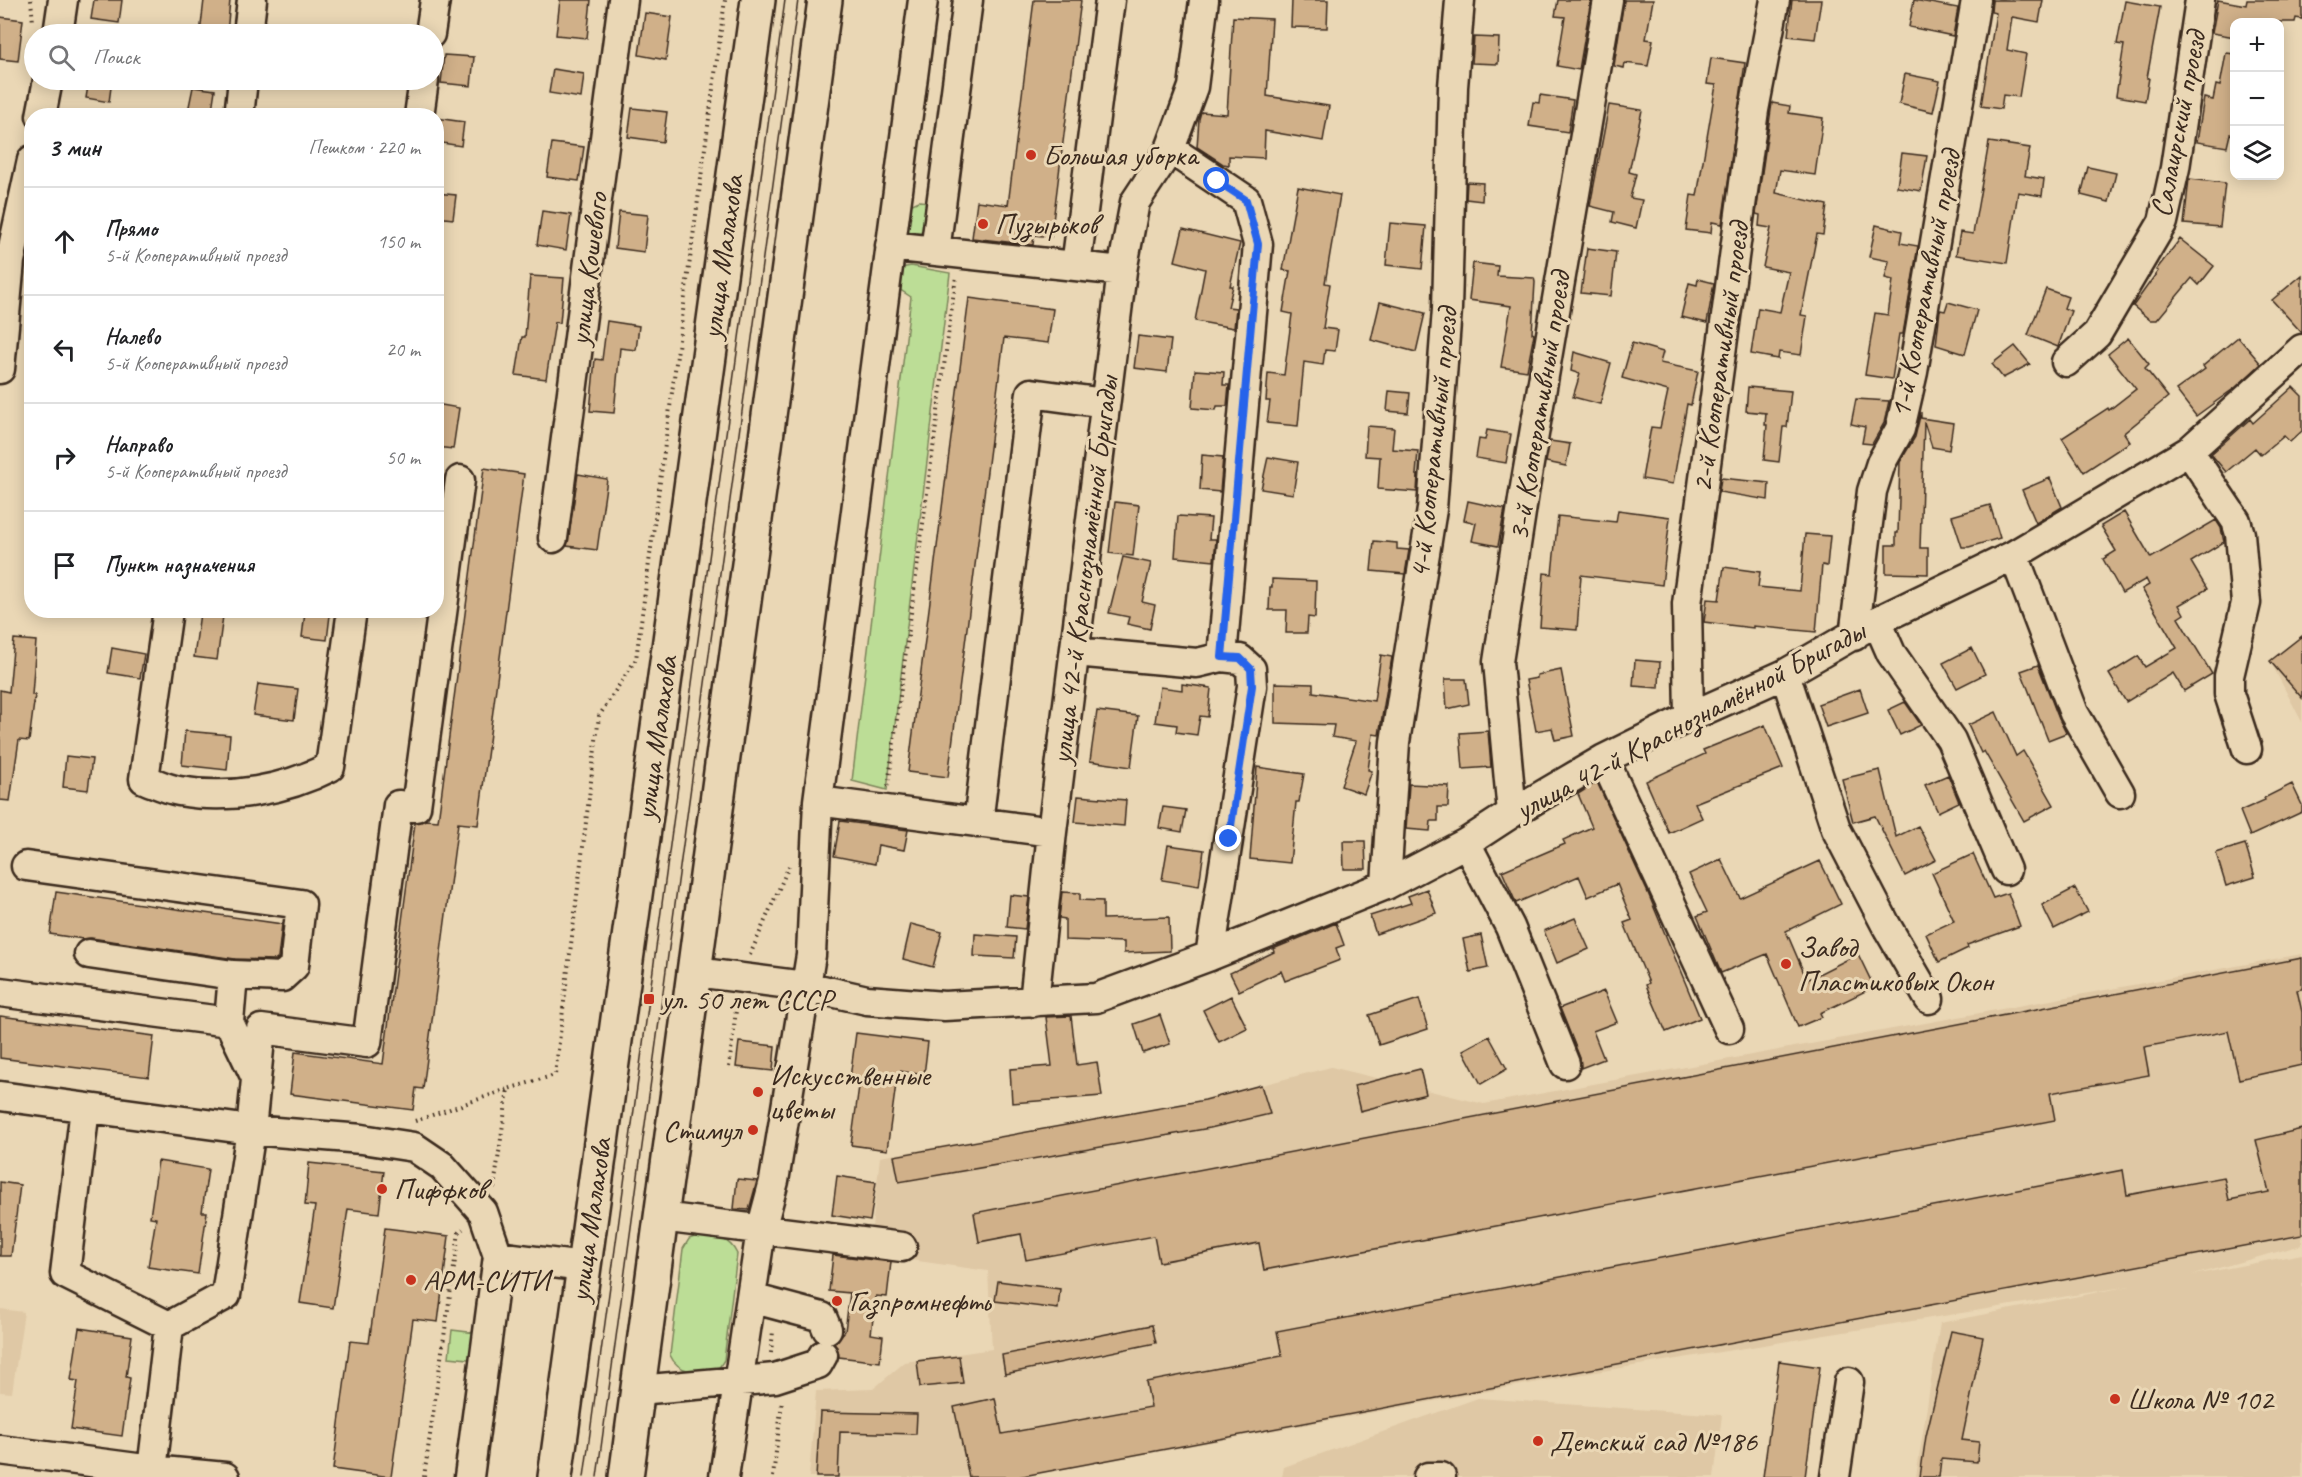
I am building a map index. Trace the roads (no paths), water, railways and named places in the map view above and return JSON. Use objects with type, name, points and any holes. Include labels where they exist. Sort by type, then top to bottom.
[{"type":"main road","name":"улица Малахова","points":[[556,1464],[758,0]]},
{"type":"main road","points":[[629,1471],[661,1217],[825,0]]},
{"type":"main road","points":[[539,1477],[556,1464]]},
{"type":"street","points":[[59,24],[63,0]]},
{"type":"street","points":[[249,24],[252,0]]},
{"type":"street","points":[[431,24],[435,0]]},
{"type":"street","name":"улица Кошевого","points":[[554,538],[623,0]]},
{"type":"street","points":[[724,1477],[761,1230],[774,1181],[812,955],[818,801],[923,0]]},
{"type":"street","points":[[947,252],[968,0]]},
{"type":"street","points":[[1076,266],[1110,0]]},
{"type":"street","name":"улица 42-й Краснознамённой Бригады","points":[[1034,1002],[1052,832],[1122,271],[1135,202],[1170,149],[1193,87],[1204,0]]},
{"type":"street","name":"4-й Кооперативный проезд","points":[[1386,885],[1395,742],[1432,509],[1447,309],[1453,87],[1460,0]]},
{"type":"street","name":"3-й Кооперативный проезд","points":[[1512,813],[1498,662],[1524,492],[1608,0]]},
{"type":"street","name":"2-й Кооперативный проезд","points":[[1689,717],[1687,604],[1754,110],[1775,0]]},
{"type":"street","name":"1-й Кооперативный проезд","points":[[1854,636],[1872,491],[1881,464],[1900,429],[1913,372],[1976,0]]},
{"type":"street","name":"Салаирский проезд","points":[[2066,362],[2097,334],[2163,222],[2175,168],[2200,0]]},
{"type":"street","points":[[43,108],[46,90]]},
{"type":"street","points":[[240,108],[242,90]]},
{"type":"street","points":[[420,108],[423,90]]},
{"type":"street","points":[[1170,149],[1246,200],[1258,244],[1222,657]]},
{"type":"street","points":[[0,369],[10,261],[24,197]]},
{"type":"street","points":[[890,246],[1122,271]]},
{"type":"street","name":"улица 42-й Краснознамённой Бригады","points":[[695,972],[806,986],[867,1000],[944,1006],[1096,998],[1210,956],[1386,885],[1466,843],[1604,759],[1689,717],[1785,674],[1877,621],[2014,555],[2190,451],[2302,348]]},
{"type":"street","points":[[978,823],[1031,393],[1105,403]]},
{"type":"street","points":[[2190,451],[2236,521],[2240,534],[2246,603],[2229,676],[2229,694],[2247,749]]},
{"type":"street","points":[[444,599],[460,480]]},
{"type":"street","points":[[2014,555],[2074,713],[2120,793]]},
{"type":"street","points":[[167,618],[144,779],[178,791],[214,794],[249,792],[307,779],[330,767],[351,618]]},
{"type":"street","points":[[169,1326],[226,1295],[251,1130],[261,1029],[367,1043],[398,805],[416,807],[441,618]]},
{"type":"street","points":[[1877,621],[1891,653],[1951,740],[2006,870]]},
{"type":"street","points":[[1075,652],[1197,663],[1222,657],[1240,658],[1251,669],[1252,686],[1210,956]]},
{"type":"street","points":[[1785,674],[1836,829],[1886,925],[1929,999]]},
{"type":"street","points":[[1604,759],[1729,1029]]},
{"type":"street","points":[[818,801],[1052,832]]},
{"type":"street","points":[[1466,843],[1510,927],[1564,1064]]},
{"type":"street","points":[[26,866],[301,903],[294,966],[282,977],[233,975],[89,954]]},
{"type":"street","points":[[233,975],[229,1022],[256,1078]]},
{"type":"street","points":[[0,992],[229,1022]]},
{"type":"street","points":[[0,1096],[251,1130],[362,1139],[414,1147],[442,1166],[483,1212],[498,1256],[469,1477]]},
{"type":"street","points":[[85,1108],[65,1274],[169,1326]]},
{"type":"street","points":[[661,1217],[902,1247]]},
{"type":"street","points":[[498,1256],[583,1267]]},
{"type":"street","points":[[638,1390],[775,1378],[818,1364],[825,1342],[822,1317],[751,1298]]},
{"type":"street","points":[[152,1470],[169,1326]]},
{"type":"street","points":[[1835,1477],[1849,1382]]},
{"type":"street","points":[[0,1450],[225,1477]]},
{"type":"street","points":[[1428,1477],[1442,1477]]},
{"type":"tram line","points":[[584,1477],[785,0]]},
{"type":"tram line","points":[[597,1477],[798,0]]},
{"type":"place","name":"Большая уборка","points":[[1031,155]]},
{"type":"place","name":"Пузырьков","points":[[983,224]]},
{"type":"place","name":"Завод Пластиковых Окон","points":[[1786,964]]},
{"type":"place","name":"ул. 50 лет СССР","points":[[649,999]]},
{"type":"place","name":"Искусственные цветы","points":[[758,1092]]},
{"type":"place","name":"Стимул","points":[[753,1130]]},
{"type":"place","name":"Пиффков","points":[[382,1189]]},
{"type":"place","name":"АРМ-СИТИ","points":[[411,1280]]},
{"type":"place","name":"Газпромнефть","points":[[837,1301]]},
{"type":"place","name":"Школа № 102","points":[[2115,1399]]},
{"type":"place","name":"Детский сад №186","points":[[1538,1441]]}]
